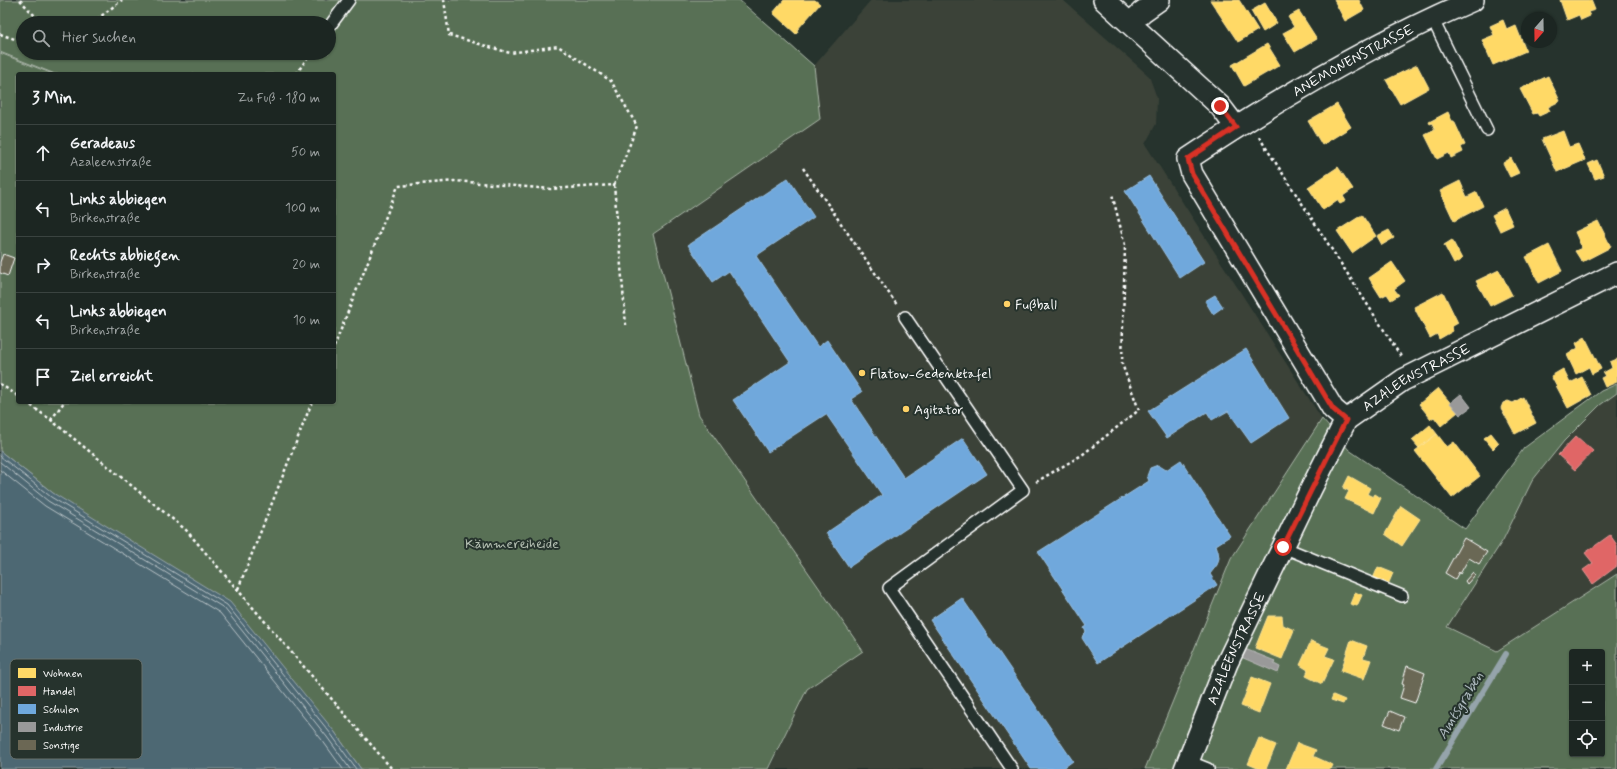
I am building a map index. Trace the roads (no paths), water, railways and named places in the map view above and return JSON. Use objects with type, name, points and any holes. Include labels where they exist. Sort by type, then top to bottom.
[{"type":"street","points":[[1104,0],[1131,23],[1220,106],[1242,124]]},
{"type":"street","points":[[1131,23],[1142,12],[1159,0]]},
{"type":"street","name":"ANEMONENSTRASSE","points":[[1346,420],[1333,409],[1192,174],[1188,159],[1242,124],[1364,53],[1432,18],[1473,0]]},
{"type":"street","name":"AZALEENSTRASSE","points":[[1186,765],[1227,663],[1346,420],[1403,380],[1617,273]]},
{"type":"lane","points":[[336,18],[349,0]]},
{"type":"lane","points":[[1432,18],[1487,130]]},
{"type":"lane","points":[[905,317],[1023,490],[889,588],[1012,769]]},
{"type":"lane","points":[[1283,547],[1402,596]]},
{"type":"lane","points":[[1186,765],[1208,769]]},
{"type":"water","points":[[0,451],[53,493],[230,602],[334,731],[361,769],[0,769]]},
{"type":"waterway","name":"Amtsgraben","points":[[1436,769],[1506,654]]},
{"type":"place","name":"Fußball","points":[[1007,304]]},
{"type":"place","name":"Flatow-Gedenktafel","points":[[862,373]]},
{"type":"place","name":"Agitator","points":[[906,409]]},
{"type":"park label","name":"Kämmereiheide","points":[[512,543]]}]
